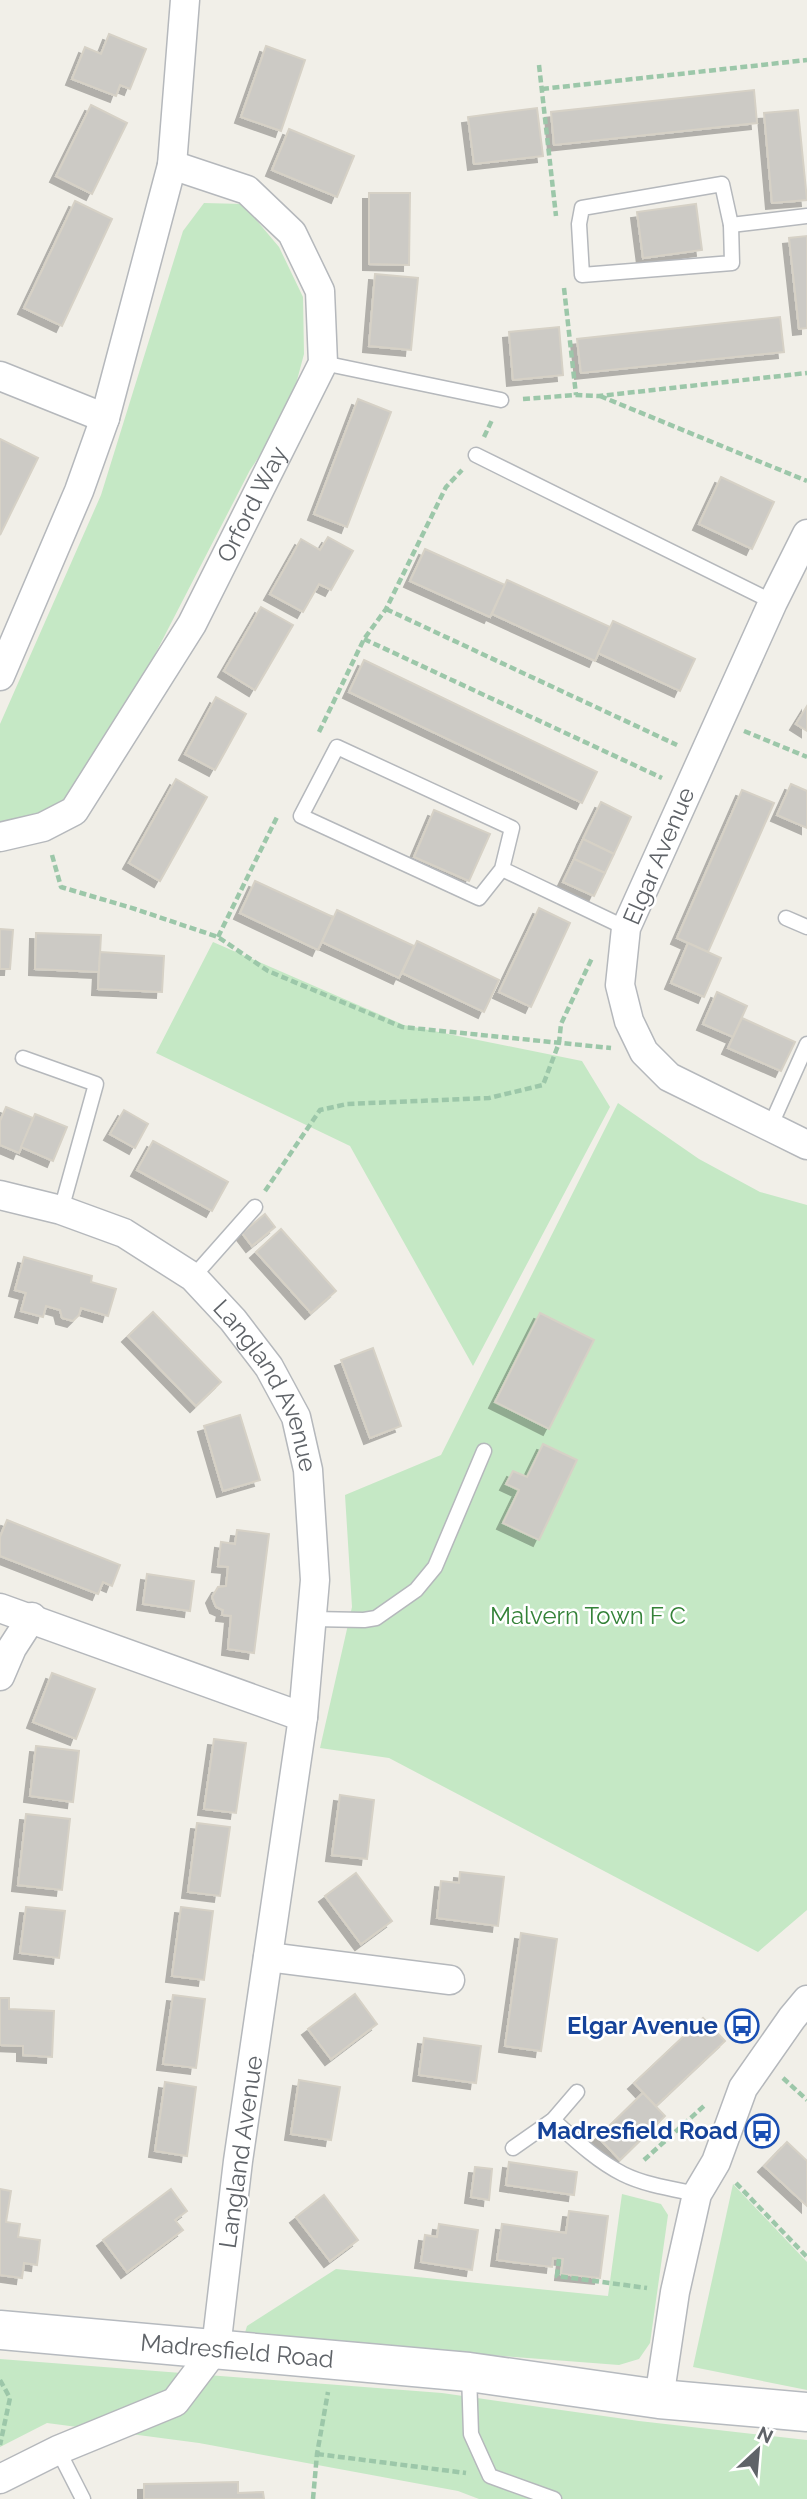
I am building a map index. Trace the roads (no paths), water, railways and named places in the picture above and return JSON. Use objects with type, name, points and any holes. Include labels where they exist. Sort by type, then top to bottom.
[{"type":"street","points":[[0,676],[79,491],[105,418],[172,165],[185,0]]},
{"type":"street","name":"Orford Way","points":[[0,837],[43,827],[75,811],[192,624],[323,363],[320,291],[292,233],[247,190],[172,165]]},
{"type":"street","points":[[0,376],[105,418]]},
{"type":"street","name":"Elgar Avenue","points":[[807,534],[773,602],[688,790],[618,924],[620,985],[629,1021],[644,1052],[669,1077],[807,1144]]},
{"type":"street","name":"Langland Avenue","points":[[0,1195],[61,1210],[124,1233],[193,1278],[233,1320],[269,1367],[296,1417],[308,1470],[315,1580],[303,1717],[238,2161],[216,2348]]},
{"type":"street","points":[[0,1608],[32,1617],[303,1717]]},
{"type":"street","points":[[0,1676],[12,1648],[32,1617]]},
{"type":"street","points":[[268,1957],[450,1980]]},
{"type":"street","points":[[659,2399],[675,2292],[697,2194],[716,2162],[739,2097],[762,2059],[807,2000]]},
{"type":"street","name":"Madresfield Road","points":[[0,2330],[469,2372],[659,2399],[807,2412]]},
{"type":"street","points":[[0,2479],[58,2450],[175,2402],[216,2348]]},
{"type":"lane","points":[[722,184],[731,225],[732,263],[582,275],[579,224],[583,208],[722,184]]},
{"type":"lane","points":[[731,225],[807,216]]},
{"type":"lane","points":[[323,363],[500,401]]},
{"type":"lane","points":[[476,455],[773,602]]},
{"type":"lane","points":[[337,747],[512,828],[502,869],[479,898],[301,816],[337,747]]},
{"type":"lane","points":[[502,869],[618,924]]},
{"type":"lane","points":[[786,918],[807,927]]},
{"type":"lane","points":[[770,1127],[807,1044]]},
{"type":"lane","points":[[23,1058],[96,1084],[61,1210]]},
{"type":"lane","points":[[193,1278],[255,1206]]},
{"type":"lane","points":[[313,1619],[376,1618],[416,1590],[435,1567],[484,1451]]},
{"type":"lane","points":[[513,2148],[553,2120],[578,2092]]},
{"type":"lane","points":[[553,2120],[584,2148],[622,2174],[697,2194]]},
{"type":"lane","points":[[469,2372],[471,2434],[490,2476],[554,2499]]},
{"type":"lane","points":[[58,2450],[83,2499]]},
{"type":"place","name":"Elgar Avenue","points":[[742,2026]]},
{"type":"place","name":"Madresfield Road","points":[[762,2131]]},
{"type":"park label","name":"Malvern Town F C","points":[[588,1616]]}]
